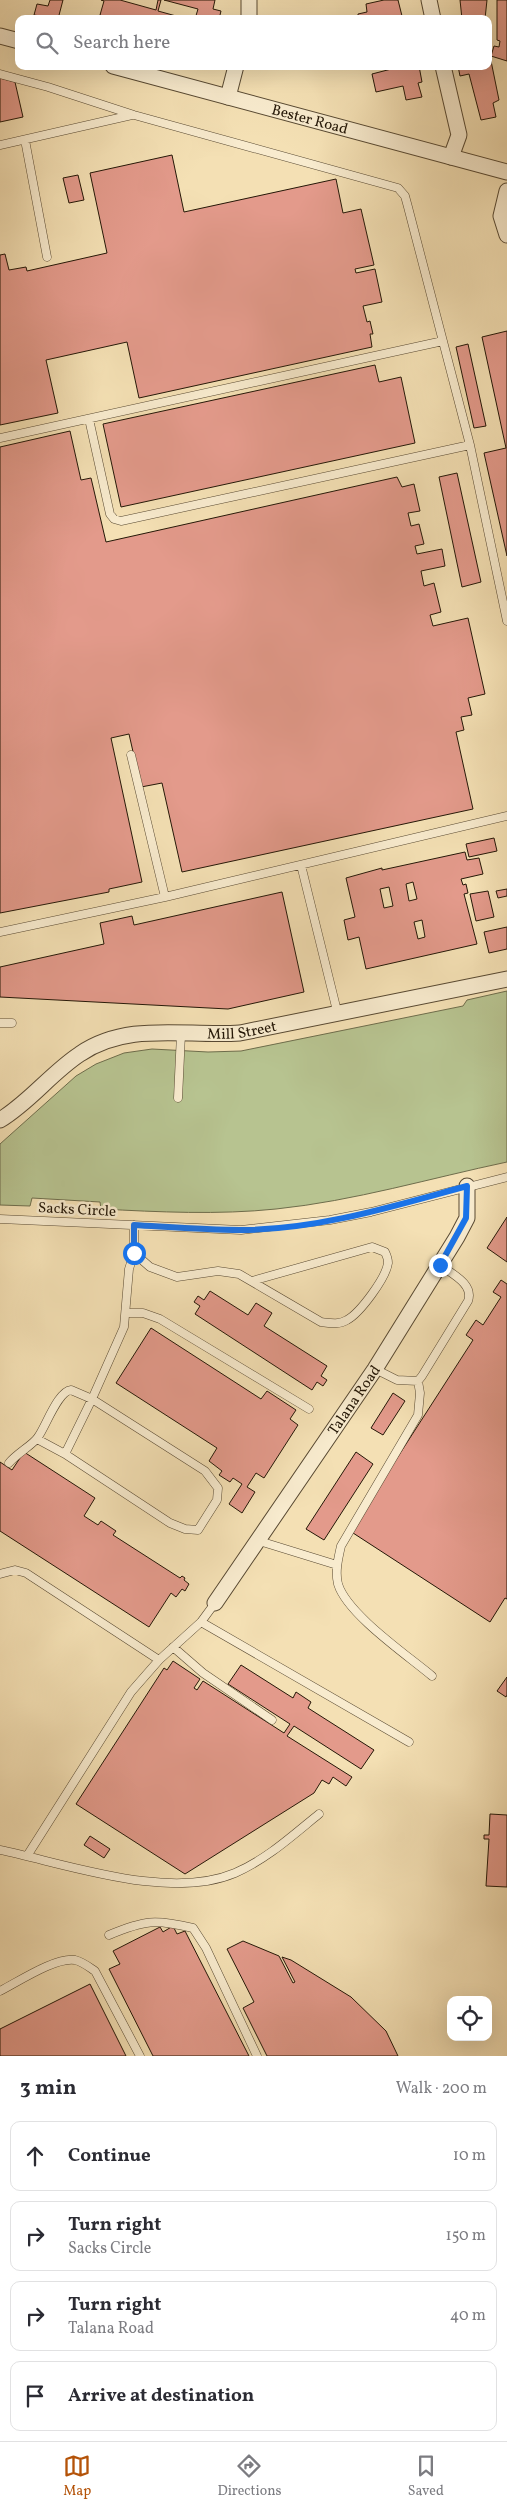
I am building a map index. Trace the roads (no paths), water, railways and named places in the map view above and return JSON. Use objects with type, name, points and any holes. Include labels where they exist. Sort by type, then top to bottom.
[{"type":"street","points":[[249,0],[249,15]]},
{"type":"street","points":[[429,0],[432,15]]},
{"type":"street","points":[[0,36],[15,40]]},
{"type":"street","name":"Bester Road","points":[[127,70],[507,172]]},
{"type":"street","points":[[228,97],[235,70]]},
{"type":"street","points":[[444,70],[459,135],[451,157]]},
{"type":"street","points":[[507,191],[501,216],[507,235]]},
{"type":"street","name":"Mill Street","points":[[0,1120],[19,1108],[77,1055],[94,1045],[126,1034],[240,1033],[507,980]]},
{"type":"street","name":"Talana Road","points":[[215,1603],[256,1540],[375,1369],[440,1265],[466,1218],[467,1186]]},
{"type":"lane","points":[[0,74],[48,86],[134,115],[398,188],[404,196],[408,207],[470,445],[507,621]]},
{"type":"lane","points":[[0,145],[134,115]]},
{"type":"lane","points":[[25,140],[48,257]]},
{"type":"lane","points":[[0,438],[442,341]]},
{"type":"lane","points":[[89,419],[110,514],[114,519],[122,521],[470,445]]},
{"type":"lane","points":[[131,755],[165,898]]},
{"type":"lane","points":[[0,932],[165,898],[507,816]]},
{"type":"lane","points":[[301,865],[338,1015]]},
{"type":"lane","points":[[0,1023],[12,1023]]},
{"type":"lane","points":[[178,1098],[181,1034]]},
{"type":"lane","name":"Sacks Circle","points":[[0,1219],[241,1230],[371,1212],[507,1177]]},
{"type":"lane","points":[[64,1454],[92,1399],[124,1327],[129,1269],[134,1253],[134,1225]]},
{"type":"lane","points":[[134,1253],[150,1267],[165,1274],[186,1276],[229,1271],[252,1281],[321,1322],[334,1324],[347,1320],[361,1309],[386,1271],[388,1259],[381,1248],[372,1247],[252,1281]]},
{"type":"lane","points":[[432,1676],[351,1608],[338,1585],[337,1565],[341,1546],[418,1415],[420,1393],[418,1381],[468,1301],[471,1293],[468,1287],[440,1265]]},
{"type":"lane","points":[[126,1313],[143,1314],[160,1319],[309,1409]]},
{"type":"lane","points":[[375,1369],[396,1380],[418,1381]]},
{"type":"lane","points":[[9,1463],[18,1452],[37,1440],[62,1394],[71,1390],[92,1399],[205,1471],[218,1488],[217,1500],[198,1530],[185,1529],[170,1523],[64,1454],[37,1440]]},
{"type":"lane","points":[[256,1540],[337,1565]]},
{"type":"lane","points":[[0,1574],[14,1570],[26,1573],[159,1660]]},
{"type":"lane","points":[[27,1856],[131,1692],[159,1660],[201,1622],[215,1603]]},
{"type":"lane","points":[[201,1622],[409,1742]]},
{"type":"lane","points":[[173,1648],[203,1673],[272,1720]]},
{"type":"lane","points":[[0,1850],[84,1872],[122,1878],[165,1882],[210,1879],[234,1874],[264,1858],[319,1814]]},
{"type":"lane","points":[[109,1935],[139,1923],[165,1922],[193,1928],[206,1948],[257,2056]]},
{"type":"lane","points":[[0,1991],[52,1964],[74,1960],[85,1964],[95,1971],[140,2056]]}]
